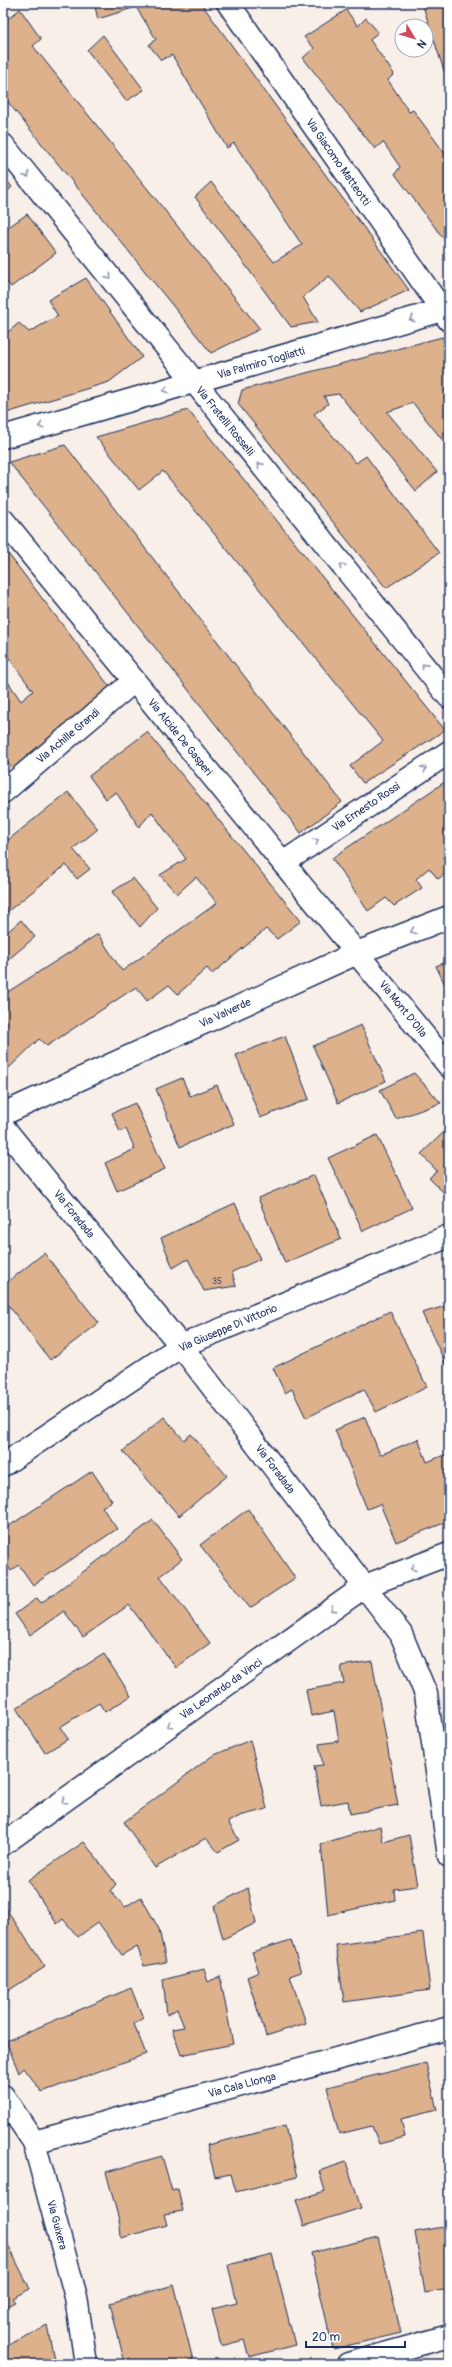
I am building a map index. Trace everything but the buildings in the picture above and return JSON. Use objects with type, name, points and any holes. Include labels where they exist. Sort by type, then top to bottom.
[{"type":"street","name":"Via Giacomo Matteotti","points":[[228,3],[447,313]]},
{"type":"street","name":"Via Fratelli Rosselli","points":[[3,145],[449,697]]},
{"type":"street","name":"Via Palmiro Togliatti","points":[[3,437],[193,382],[447,313]]},
{"type":"street","name":"Via Alcide De Gasperi","points":[[3,520],[357,953]]},
{"type":"street","name":"Via Achille Grandi","points":[[3,792],[134,681]]},
{"type":"street","name":"Via Ernesto Rossi","points":[[284,863],[449,752]]},
{"type":"street","name":"Via Valverde","points":[[3,1114],[357,953],[449,918]]},
{"type":"street","name":"Via Mont D'Olla","points":[[357,953],[449,1066]]},
{"type":"street","name":"Via Foradada","points":[[3,1127],[181,1346],[401,1634],[426,1694],[449,1856]]},
{"type":"street","name":"Via Giuseppe Di Vittorio","points":[[3,1465],[181,1346],[449,1236]]},
{"type":"street","name":"Via Leonardo da Vinci","points":[[3,1844],[365,1586],[449,1554]]},
{"type":"street","name":"Via Cala Llonga","points":[[34,2142],[449,2028]]},
{"type":"street","name":"Via Guixera","points":[[3,2096],[34,2142],[76,2297],[86,2364]]},
{"type":"street","points":[[348,2364],[449,2336]]}]
